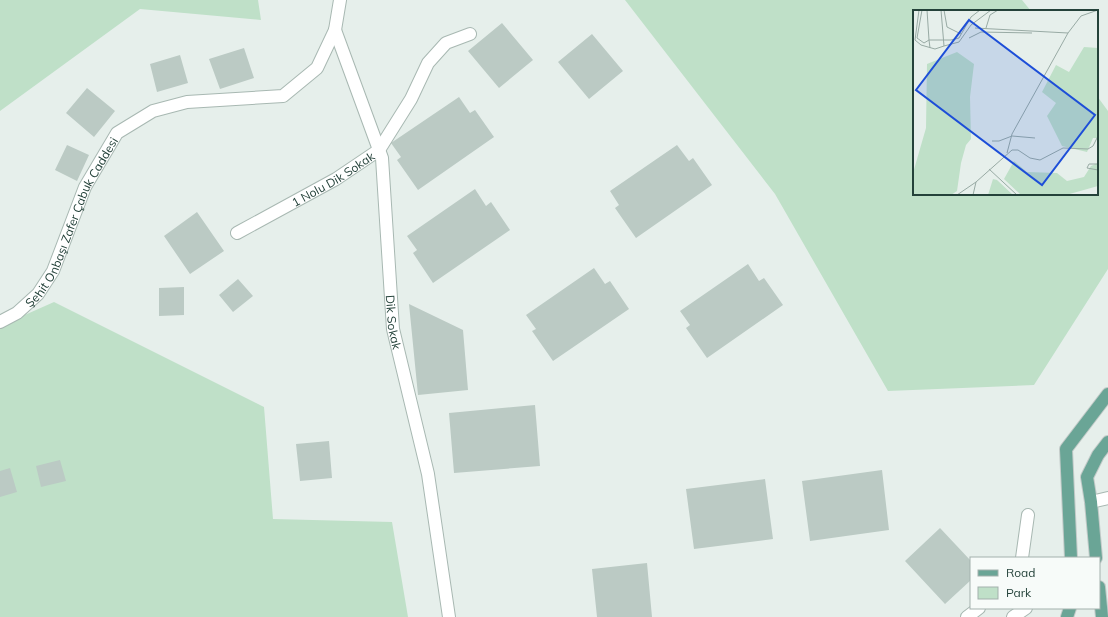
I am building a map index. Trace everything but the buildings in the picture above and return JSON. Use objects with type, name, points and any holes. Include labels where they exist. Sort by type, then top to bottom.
[{"type":"main road","points":[[1071,557],[1066,449],[1108,394]]},
{"type":"main road","points":[[1096,557],[1091,502],[1086,476],[1098,455],[1108,442]]},
{"type":"main road","points":[[1100,597],[1102,617]]},
{"type":"street","name":"Şehit Onbaşı Zafer Çabuk Caddesi","points":[[0,322],[17,313],[38,294],[53,271],[85,187],[117,133],[153,111],[187,102],[283,96],[317,68],[335,30],[340,0]]},
{"type":"street","name":"Dik Sokak","points":[[335,30],[382,158],[393,329],[428,474],[449,617]]},
{"type":"street","name":"1 Nolu Dik Sokak","points":[[237,233],[336,179],[379,150],[411,99],[428,63],[446,43],[470,34]]},
{"type":"street","points":[[1091,502],[1108,498]]},
{"type":"street","points":[[1022,557],[1028,514]]},
{"type":"street","points":[[967,617],[978,609]]},
{"type":"street","points":[[1013,617],[1025,609]]},
{"type":"green space","points":[[0,0],[258,0],[261,20],[140,9],[0,111]]},
{"type":"green space","points":[[625,0],[1022,0],[1030,10],[913,10],[913,195],[1098,195],[1098,97],[1108,111],[1108,269],[1034,385],[888,391],[775,194]]},
{"type":"green space","points":[[54,302],[264,407],[273,519],[392,522],[408,617],[0,617],[0,326]]}]
